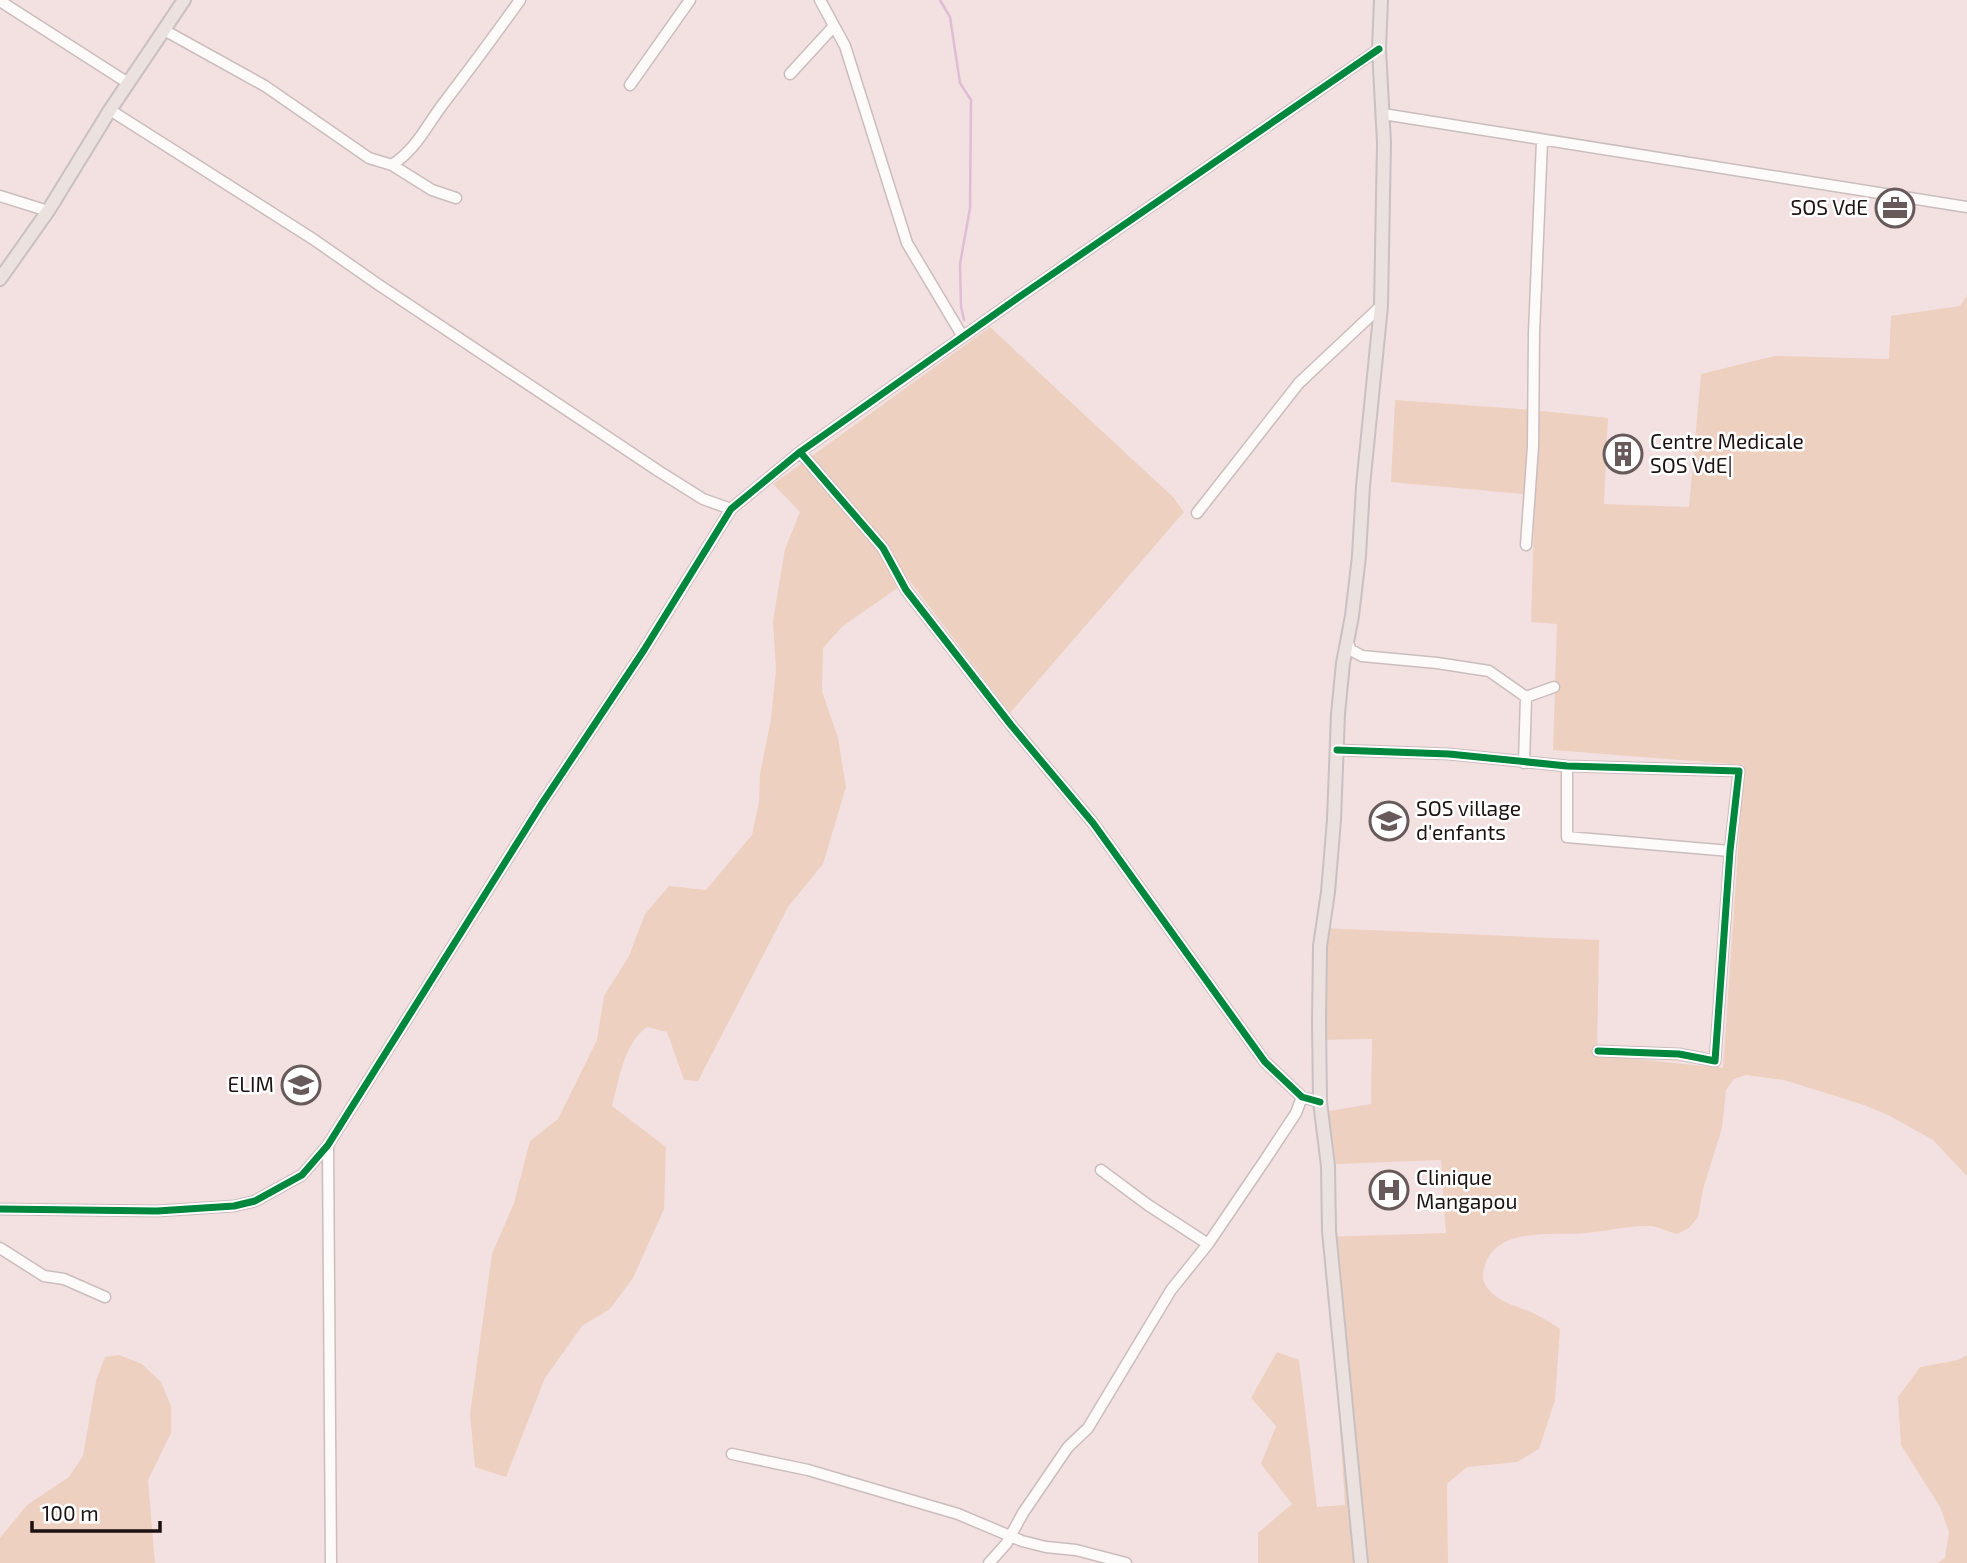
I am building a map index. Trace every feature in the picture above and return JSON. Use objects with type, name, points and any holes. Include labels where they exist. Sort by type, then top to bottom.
[{"type":"main road","points":[[0,279],[48,211],[110,110],[184,0]]},
{"type":"main road","points":[[1361,1563],[1329,1231],[1328,1166],[1320,1102],[1320,946],[1329,880],[1338,714],[1359,556],[1381,306],[1381,0]]},
{"type":"street","points":[[392,165],[408,154],[424,134],[441,106],[472,68],[520,0]]},
{"type":"street","points":[[631,85],[690,0]]},
{"type":"street","points":[[820,0],[845,46],[907,243],[963,337]]},
{"type":"street","points":[[0,1],[128,83]]},
{"type":"street","points":[[790,74],[834,26]]},
{"type":"street","points":[[164,30],[265,86],[369,158],[392,165],[432,190],[456,198]]},
{"type":"street","points":[[0,1209],[157,1212],[234,1206],[255,1201],[302,1175],[328,1145],[533,816],[644,650],[731,509],[800,452],[1379,48]]},
{"type":"street","points":[[110,110],[313,239],[660,472],[703,499],[731,509]]},
{"type":"street","points":[[1383,114],[1967,206]]},
{"type":"street","points":[[1527,545],[1528,491],[1533,446],[1534,333],[1542,141]]},
{"type":"street","points":[[0,196],[48,211]]},
{"type":"street","points":[[1198,513],[1299,383],[1381,306]]},
{"type":"street","points":[[800,452],[883,548],[906,590],[1011,725],[1093,823],[1265,1062],[1302,1097],[1320,1102]]},
{"type":"street","points":[[1347,641],[1351,650],[1362,656],[1489,671],[1526,697]]},
{"type":"street","points":[[1526,697],[1554,687]]},
{"type":"street","points":[[1524,763],[1526,697]]},
{"type":"street","points":[[1337,750],[1449,754],[1567,766],[1739,771],[1730,851],[1715,1061],[1679,1054],[1598,1051]]},
{"type":"street","points":[[1567,766],[1567,837],[1730,851]]},
{"type":"street","points":[[989,1563],[1006,1544],[1023,1513],[1068,1447],[1088,1428],[1171,1290],[1208,1244],[1296,1113],[1302,1097]]},
{"type":"street","points":[[328,1145],[331,1563]]},
{"type":"street","points":[[1101,1170],[1208,1244]]},
{"type":"street","points":[[0,1248],[44,1276],[64,1279],[106,1297]]},
{"type":"street","points":[[733,1454],[808,1470],[958,1514],[1022,1541],[1046,1548],[1076,1550],[1126,1563]]},
{"type":"shaded area","points":[[1967,295],[1967,1176],[1933,1140],[1864,1105],[1784,1080],[1746,1075],[1734,1079],[1726,1090],[1722,1128],[1703,1189],[1698,1217],[1689,1228],[1677,1234],[1644,1226],[1586,1233],[1543,1234],[1514,1239],[1502,1244],[1492,1253],[1483,1272],[1484,1282],[1489,1290],[1499,1299],[1537,1315],[1560,1329],[1555,1400],[1539,1449],[1517,1462],[1467,1467],[1447,1484],[1448,1563],[1258,1563],[1258,1533],[1292,1504],[1261,1464],[1276,1426],[1251,1398],[1277,1352],[1299,1360],[1317,1507],[1345,1505],[1323,1237],[1446,1233],[1441,1160],[1336,1164],[1329,1111],[1371,1104],[1372,1039],[1314,1040],[1322,928],[1599,940],[1597,1055],[1723,1068],[1744,765],[1553,750],[1557,624],[1531,622],[1535,495],[1391,482],[1395,400],[1608,418],[1604,504],[1689,507],[1701,374],[1774,356],[1889,359],[1891,316],[1960,306]]},
{"type":"shaded area","points":[[990,327],[1173,497],[1184,512],[1010,713],[909,580],[843,626],[823,648],[822,691],[838,738],[846,787],[823,864],[788,907],[698,1081],[684,1080],[667,1032],[647,1027],[633,1042],[612,1106],[666,1147],[664,1209],[633,1278],[610,1309],[582,1326],[545,1378],[506,1477],[475,1467],[470,1414],[492,1254],[514,1203],[530,1141],[558,1119],[597,1040],[604,996],[629,956],[645,914],[669,886],[706,890],[752,835],[759,802],[760,774],[771,719],[776,670],[773,621],[785,549],[800,512],[773,484]]},
{"type":"shaded area","points":[[119,1355],[142,1364],[161,1382],[171,1406],[171,1433],[148,1480],[155,1563],[0,1563],[0,1538],[27,1505],[69,1477],[83,1456],[96,1381],[105,1357]]},
{"type":"shaded area","points":[[1967,1355],[1967,1563],[1937,1563],[1945,1558],[1949,1532],[1940,1507],[1901,1445],[1898,1397],[1920,1367],[1958,1360]]},
{"type":"waterway","points":[[940,0],[950,17],[960,83],[971,100],[970,208],[960,264],[964,320]]},
{"type":"cycle path","points":[[0,1209],[157,1211],[234,1206],[255,1201],[302,1175],[328,1145],[731,509],[800,452],[1379,49]]},
{"type":"cycle path","points":[[800,452],[883,548],[906,590],[1011,725],[1093,823],[1265,1062],[1302,1097],[1320,1102]]},
{"type":"cycle path","points":[[1337,750],[1449,754],[1567,766],[1739,771],[1730,851],[1715,1061],[1679,1054],[1598,1051]]},
{"type":"place","name":"SOS VdE","points":[[1895,208]]},
{"type":"place","name":"Centre Medicale SOS VdE|","points":[[1623,454]]},
{"type":"place","name":"SOS village d'enfants","points":[[1389,821]]},
{"type":"place","name":"ELIM","points":[[301,1085]]},
{"type":"place","name":"Clinique Mangapou","points":[[1389,1190]]}]
